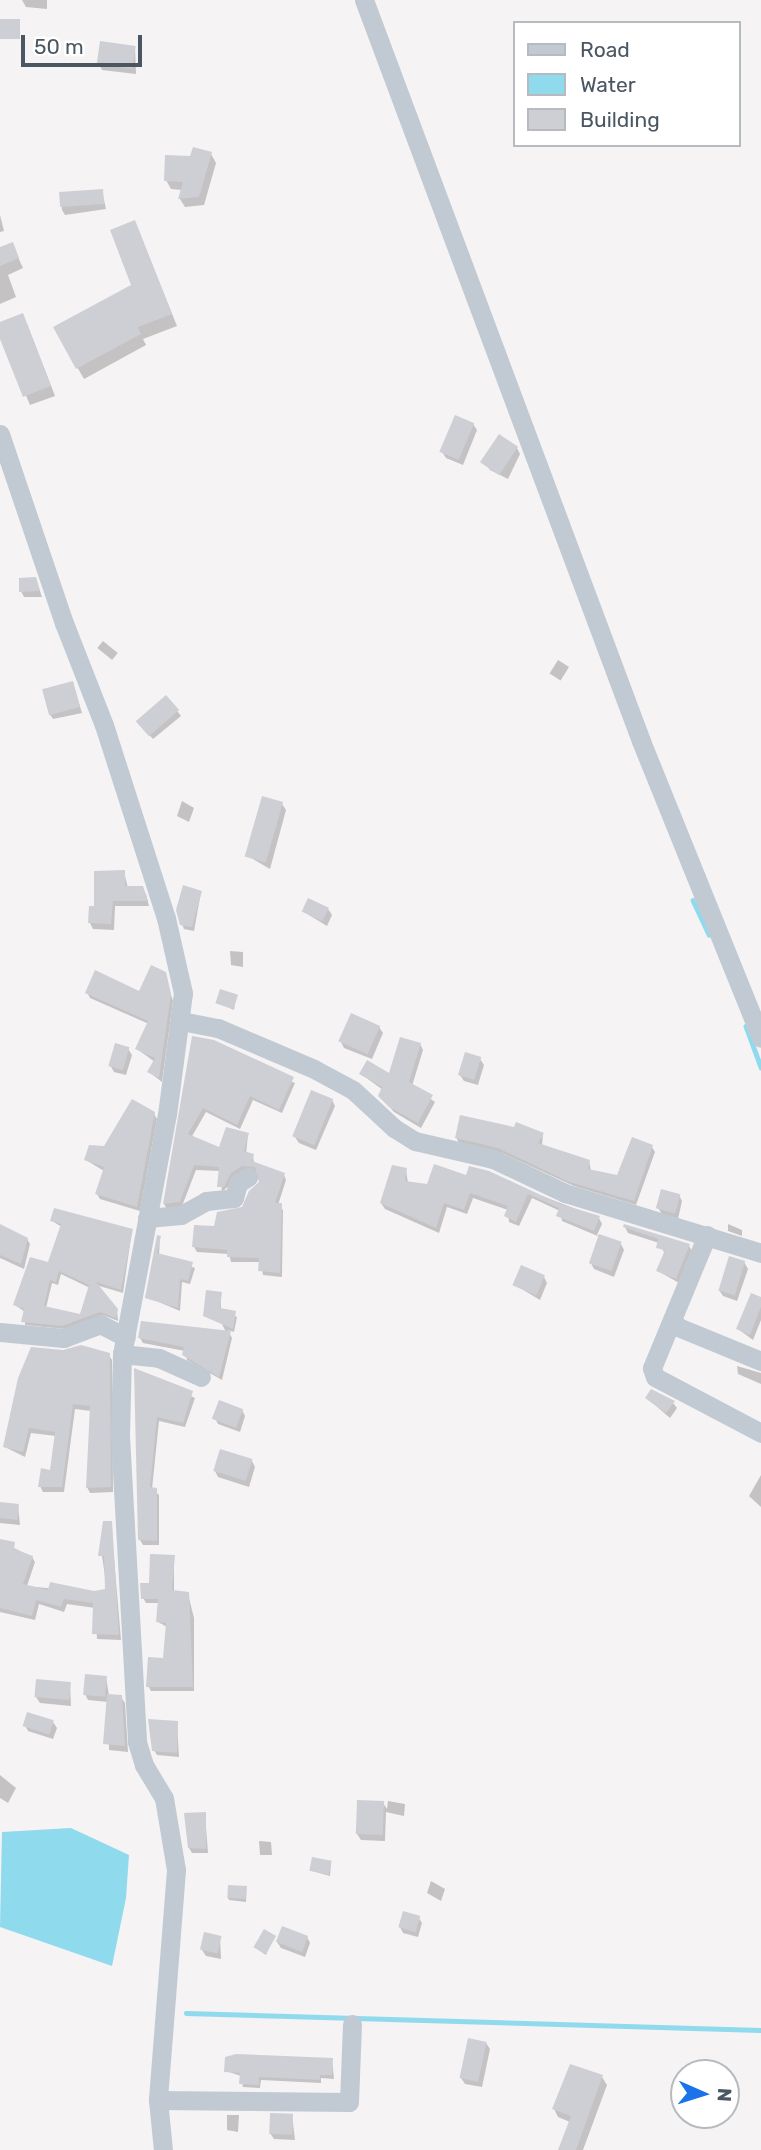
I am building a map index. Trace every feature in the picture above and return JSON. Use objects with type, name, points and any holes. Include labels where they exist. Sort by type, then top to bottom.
[{"type":"street","points":[[364,0],[641,741],[761,1038]]},
{"type":"street","points":[[0,434],[64,623],[104,725],[179,965],[181,1021],[124,1345],[121,1500],[136,1742],[144,1765],[164,1798],[176,1870],[158,2100],[163,2150]]},
{"type":"street","points":[[181,1021],[218,1028],[314,1069],[353,1090],[394,1128],[415,1140],[493,1159],[565,1193],[761,1252]]},
{"type":"street","points":[[147,1218],[181,1214],[206,1200],[234,1198],[238,1183],[248,1177]]},
{"type":"street","points":[[707,1235],[652,1368],[655,1377],[761,1433]]},
{"type":"street","points":[[673,1320],[678,1327],[761,1360]]},
{"type":"street","points":[[0,1332],[64,1338],[100,1324],[124,1345],[201,1377]]},
{"type":"street","points":[[158,2100],[349,2102],[352,2024]]},
{"type":"water","points":[[71,1828],[129,1855],[126,1898],[112,1966],[0,1927],[2,1832]]},
{"type":"building","points":[[0,19],[20,19],[20,39],[0,39]]},
{"type":"building","points":[[100,41],[136,46],[132,69],[97,64]]},
{"type":"building","points":[[193,147],[212,152],[199,197],[178,199],[183,182],[164,181],[165,155],[190,156]]},
{"type":"building","points":[[103,189],[104,204],[60,207],[59,192]]},
{"type":"building","points":[[135,220],[172,314],[138,327],[141,334],[76,369],[53,327],[131,285],[110,230]]},
{"type":"building","points":[[13,242],[19,258],[0,266],[0,247]]},
{"type":"building","points":[[23,313],[51,386],[23,397],[0,339],[0,322]]},
{"type":"building","points":[[455,415],[474,423],[459,460],[439,452]]},
{"type":"building","points":[[499,434],[518,447],[499,475],[480,462]]},
{"type":"building","points":[[36,577],[40,591],[19,592],[19,578]]},
{"type":"building","points":[[73,681],[80,707],[49,715],[42,689]]},
{"type":"building","points":[[166,695],[179,710],[149,736],[136,721]]},
{"type":"building","points":[[262,796],[283,802],[266,863],[245,857]]},
{"type":"building","points":[[125,870],[125,886],[143,886],[148,901],[113,901],[111,924],[88,923],[89,906],[94,906],[94,871]]},
{"type":"building","points":[[183,885],[202,891],[192,927],[180,925],[176,910]]},
{"type":"building","points":[[308,898],[329,908],[323,921],[302,912]]},
{"type":"building","points":[[151,965],[166,972],[171,994],[159,1078],[147,1072],[155,1058],[135,1049],[148,1021],[85,993],[95,970],[139,991]]},
{"type":"building","points":[[220,989],[238,995],[233,1009],[215,1003]]},
{"type":"building","points":[[351,1013],[380,1026],[368,1054],[338,1041]]},
{"type":"building","points":[[192,1036],[214,1040],[294,1077],[279,1110],[250,1096],[237,1125],[203,1108],[188,1134],[219,1147],[226,1127],[249,1133],[244,1151],[254,1154],[252,1161],[285,1173],[275,1203],[282,1203],[280,1273],[258,1271],[259,1258],[227,1257],[227,1250],[192,1247],[194,1225],[214,1226],[217,1212],[242,1207],[249,1191],[259,1182],[255,1167],[242,1166],[231,1173],[224,1187],[217,1187],[219,1167],[194,1165],[180,1202],[163,1204]]},
{"type":"building","points":[[400,1037],[421,1043],[409,1082],[433,1095],[418,1123],[389,1107],[378,1096],[382,1087],[359,1074],[367,1060],[389,1073]]},
{"type":"building","points":[[115,1043],[129,1047],[123,1070],[108,1066]]},
{"type":"building","points":[[465,1052],[481,1057],[474,1080],[458,1075]]},
{"type":"building","points":[[311,1090],[333,1099],[315,1145],[292,1136]]},
{"type":"building","points":[[132,1099],[155,1112],[137,1207],[95,1194],[104,1167],[84,1160],[89,1145],[104,1146]]},
{"type":"building","points":[[460,1115],[514,1127],[516,1122],[544,1133],[538,1143],[590,1160],[588,1169],[617,1175],[632,1137],[653,1145],[634,1201],[569,1182],[498,1148],[455,1138]]},
{"type":"building","points":[[434,1164],[466,1175],[469,1166],[489,1171],[560,1204],[600,1216],[594,1231],[556,1216],[559,1208],[528,1194],[516,1222],[504,1216],[508,1206],[470,1193],[464,1210],[444,1203],[436,1228],[380,1203],[392,1165],[407,1168],[405,1181],[427,1184]]},
{"type":"building","points":[[661,1189],[680,1194],[675,1213],[656,1208]]},
{"type":"building","points":[[54,1208],[133,1229],[121,1290],[96,1282],[118,1309],[116,1318],[100,1312],[62,1326],[21,1322],[24,1309],[13,1305],[30,1257],[48,1262],[61,1224],[50,1221]],"holes":[[[59,1271],[89,1285],[80,1314],[44,1306],[50,1280],[56,1282]]]},
{"type":"building","points":[[0,1224],[28,1238],[21,1264],[0,1255]]},
{"type":"building","points":[[624,1224],[690,1244],[676,1279],[656,1271],[665,1250],[656,1248],[658,1239],[623,1227]]},
{"type":"building","points":[[599,1234],[622,1242],[612,1271],[589,1263]]},
{"type":"building","points":[[157,1235],[161,1236],[157,1253],[193,1262],[188,1281],[180,1279],[178,1308],[145,1298]]},
{"type":"building","points":[[729,1256],[745,1261],[735,1295],[718,1290]]},
{"type":"building","points":[[521,1265],[545,1275],[536,1295],[512,1285]]},
{"type":"building","points":[[206,1290],[222,1292],[220,1308],[236,1311],[233,1329],[203,1316]]},
{"type":"building","points":[[751,1293],[761,1297],[761,1307],[750,1335],[736,1329]]},
{"type":"building","points":[[141,1321],[231,1331],[219,1377],[182,1355],[184,1347],[138,1338]]},
{"type":"building","points":[[81,1345],[110,1353],[111,1487],[86,1488],[90,1406],[73,1404],[62,1487],[38,1487],[41,1468],[50,1470],[55,1432],[29,1428],[23,1452],[3,1447],[18,1378],[31,1347],[63,1350]]},
{"type":"building","points":[[134,1368],[193,1391],[183,1423],[157,1417],[150,1487],[157,1488],[157,1541],[138,1540]]},
{"type":"building","points":[[651,1389],[675,1401],[666,1413],[645,1398]]},
{"type":"building","points":[[219,1400],[243,1409],[236,1428],[212,1419]]},
{"type":"building","points":[[220,1449],[253,1459],[246,1481],[213,1471]]},
{"type":"building","points":[[0,1502],[19,1504],[17,1520],[0,1518]]},
{"type":"building","points":[[103,1521],[112,1521],[119,1635],[92,1634],[93,1603],[64,1599],[61,1607],[36,1600],[32,1616],[0,1608],[0,1539],[15,1542],[14,1549],[33,1556],[23,1584],[48,1590],[50,1582],[94,1591],[105,1589],[104,1556],[98,1556]]},
{"type":"building","points":[[150,1554],[175,1555],[172,1590],[189,1592],[193,1687],[146,1687],[148,1657],[163,1658],[166,1623],[156,1622],[158,1599],[141,1599],[140,1583],[149,1583]]},
{"type":"building","points":[[85,1674],[107,1676],[105,1697],[83,1695]]},
{"type":"building","points":[[36,1679],[71,1682],[69,1700],[34,1697]]},
{"type":"building","points":[[107,1694],[122,1695],[125,1746],[103,1744]]},
{"type":"building","points":[[27,1712],[54,1720],[49,1735],[23,1726]]},
{"type":"building","points":[[148,1719],[178,1721],[177,1753],[152,1751]]},
{"type":"building","points":[[357,1800],[384,1801],[383,1835],[356,1834]]},
{"type":"building","points":[[206,1812],[206,1849],[188,1848],[184,1813]]},
{"type":"building","points":[[312,1857],[332,1861],[329,1875],[309,1871]]},
{"type":"building","points":[[228,1885],[247,1886],[246,1899],[227,1898]]},
{"type":"building","points":[[403,1911],[420,1916],[416,1932],[398,1927]]},
{"type":"building","points":[[282,1926],[308,1936],[302,1952],[276,1942]]},
{"type":"building","points":[[264,1929],[276,1936],[266,1954],[254,1947]]},
{"type":"building","points":[[204,1932],[222,1936],[217,1954],[200,1950]]},
{"type":"building","points":[[468,2038],[487,2042],[478,2082],[459,2078]]},
{"type":"building","points":[[236,2054],[333,2058],[332,2075],[320,2075],[320,2080],[259,2077],[259,2085],[239,2084],[240,2073],[224,2072],[225,2057]]},
{"type":"building","points":[[570,2064],[603,2075],[576,2150],[558,2150],[571,2116],[552,2109]]},
{"type":"building","points":[[270,2113],[293,2114],[292,2135],[269,2134]]},
{"type":"waterway","points":[[693,900],[709,934]]},
{"type":"waterway","points":[[746,1026],[761,1067]]},
{"type":"waterway","points":[[186,2013],[761,2030]]}]
